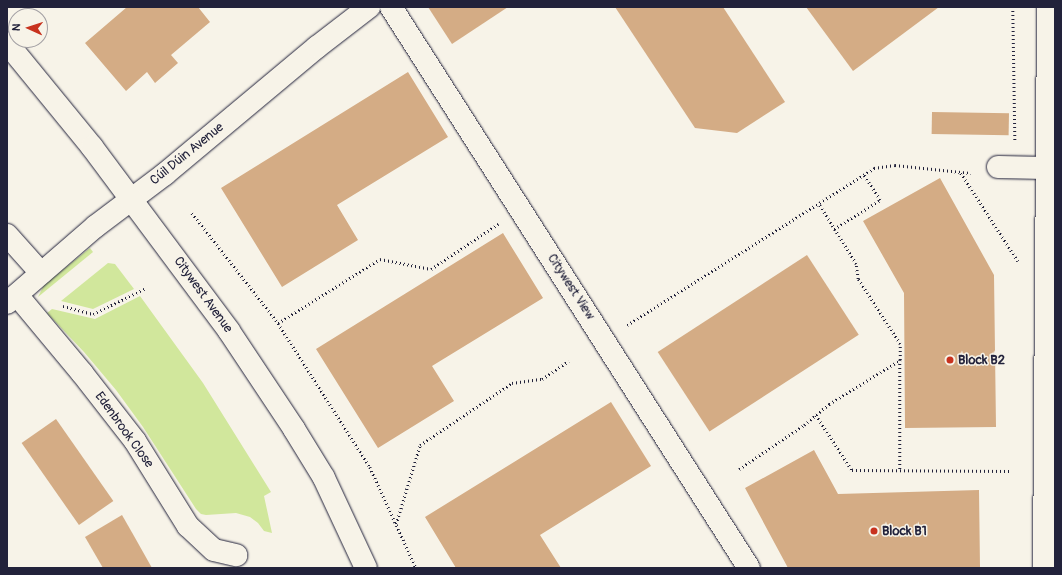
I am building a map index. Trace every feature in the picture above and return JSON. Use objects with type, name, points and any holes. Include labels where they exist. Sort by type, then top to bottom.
[{"type":"street","name":"Cúil Dúin Avenue","points":[[12,299],[96,226],[165,174],[317,47],[369,7]]},
{"type":"street","name":"Citywest View","points":[[391,7],[605,340],[749,568]]},
{"type":"street","points":[[1044,568],[1048,7]]},
{"type":"street","name":"Citywest Avenue","points":[[7,43],[92,147],[229,331],[294,429],[324,478],[366,568]]},
{"type":"street","points":[[1006,167],[1046,168]]},
{"type":"street","points":[[7,235],[41,273]]},
{"type":"street","name":"Edenbrook Close","points":[[12,299],[82,373],[135,441],[188,526],[214,550],[236,555]]},
{"type":"path","points":[[1006,167],[1014,7]]},
{"type":"path","points":[[605,340],[874,168],[896,165],[975,174]]},
{"type":"path","points":[[960,172],[1018,261]]},
{"type":"path","points":[[834,229],[880,200],[864,174]]},
{"type":"path","points":[[818,203],[856,264],[858,279],[900,344],[900,470]]},
{"type":"path","points":[[278,323],[380,259],[431,269],[520,209]]},
{"type":"path","points":[[192,213],[278,323],[370,467],[416,568]]},
{"type":"path","points":[[56,305],[92,314],[146,288]]},
{"type":"path","points":[[739,469],[804,425],[829,404],[900,360]]},
{"type":"path","points":[[396,525],[420,445],[512,383],[542,379],[569,361]]},
{"type":"path","points":[[816,415],[852,470],[1010,471]]},
{"type":"green space","points":[[90,248],[93,252],[38,297],[44,285]]},
{"type":"green space","points":[[108,263],[115,264],[134,289],[93,309],[61,301]]},
{"type":"green space","points":[[140,296],[203,383],[271,492],[264,496],[272,533],[264,531],[258,523],[250,517],[236,513],[201,514],[196,509],[143,427],[116,390],[84,352],[47,313],[52,309],[95,319]]},
{"type":"building","points":[[127,7],[198,7],[210,22],[171,55],[178,63],[155,83],[147,72],[126,91],[85,43]]},
{"type":"building","points":[[428,7],[508,7],[452,44]]},
{"type":"building","points":[[615,7],[723,7],[785,102],[737,133],[695,128]]},
{"type":"building","points":[[806,7],[939,7],[853,71]]},
{"type":"building","points":[[408,72],[448,137],[337,205],[358,240],[282,287],[221,188]]},
{"type":"building","points":[[932,112],[1009,113],[1009,135],[932,134]]},
{"type":"building","name":"Block B2","points":[[940,178],[994,275],[996,427],[905,428],[904,293],[863,221]]},
{"type":"building","points":[[503,233],[543,298],[432,366],[454,401],[378,448],[316,349]]},
{"type":"building","points":[[807,255],[859,335],[709,432],[658,352]]},
{"type":"building","points":[[611,402],[651,466],[540,535],[561,568],[456,568],[425,517]]},
{"type":"building","points":[[56,419],[113,501],[79,525],[22,443]]},
{"type":"building","name":"Block B1","points":[[814,450],[838,494],[979,490],[980,567],[788,568],[745,488]]},
{"type":"building","points":[[122,515],[152,568],[103,568],[85,537]]},
{"type":"place","name":"Block B2","points":[[950,360]]},
{"type":"place","name":"Block B1","points":[[874,531]]}]
